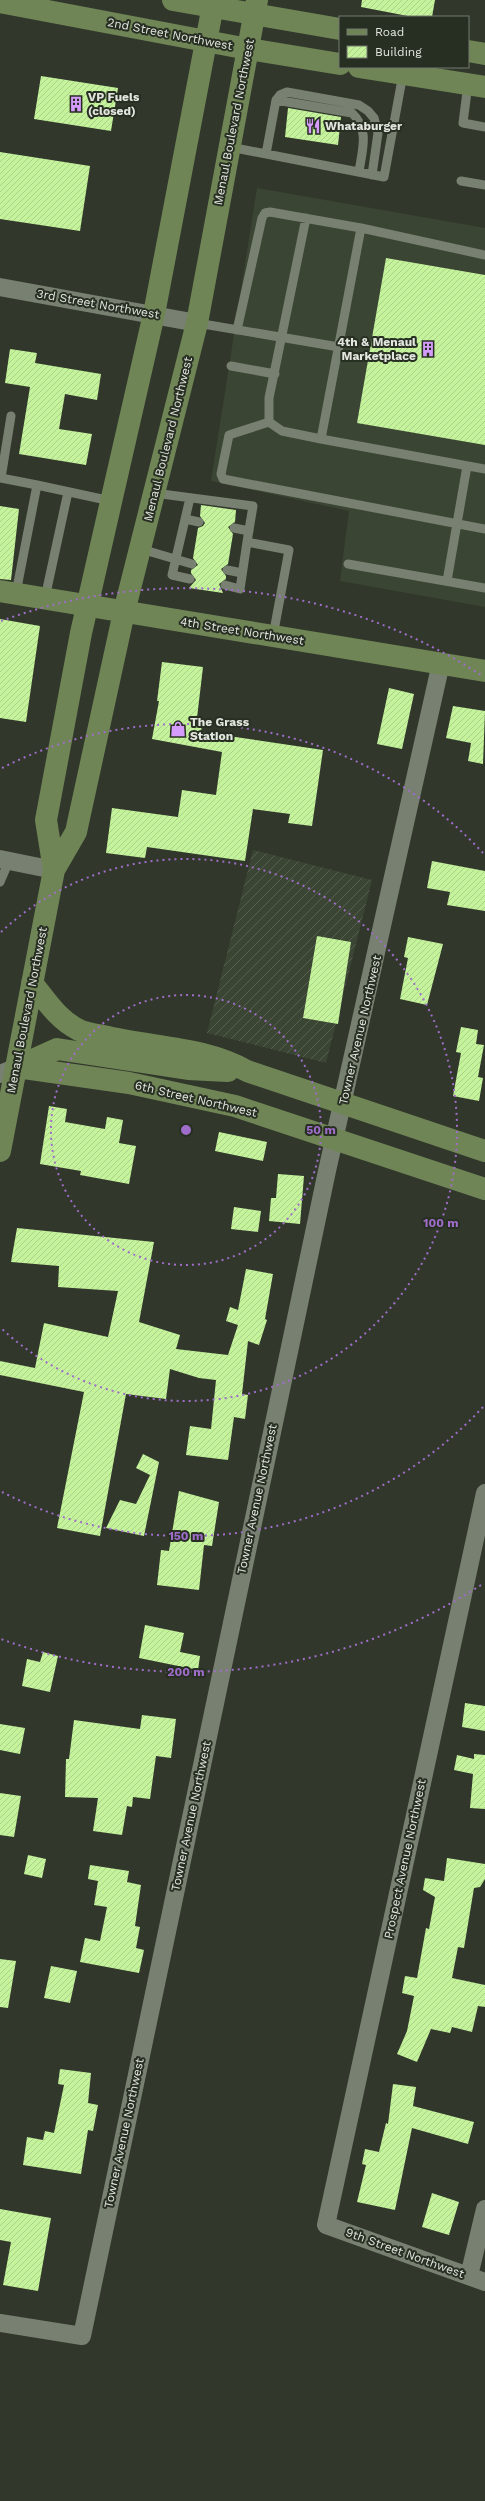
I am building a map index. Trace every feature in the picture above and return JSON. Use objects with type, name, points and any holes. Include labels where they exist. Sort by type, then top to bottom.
[{"type":"main road","points":[[173,0],[255,7],[339,29]]},
{"type":"main road","name":"2nd Street Northwest","points":[[0,2],[248,49],[339,64]]},
{"type":"main road","name":"Menaul Boulevard Northwest","points":[[54,870],[46,820],[87,605],[154,314],[214,4]]},
{"type":"main road","name":"Menaul Boulevard Northwest","points":[[0,1151],[9,1071],[32,983],[54,870],[76,832],[124,612],[141,550],[197,323],[255,7]]},
{"type":"main road","points":[[469,51],[485,54]]},
{"type":"main road","points":[[365,68],[476,86]]},
{"type":"main road","name":"4th Street Northwest","points":[[8,592],[485,671]]},
{"type":"main road","name":"6th Street Northwest","points":[[32,983],[57,1015],[79,1030],[120,1040],[172,1047],[228,1061],[247,1071],[485,1151]]},
{"type":"main road","name":"6th Street Northwest","points":[[9,1071],[57,1049],[188,1069],[247,1071]]},
{"type":"main road","name":"6th Street Northwest","points":[[9,1071],[129,1084],[236,1106],[485,1189]]},
{"type":"street","name":"3rd Street Northwest","points":[[0,287],[197,323]]},
{"type":"street","name":"Towner Avenue Northwest","points":[[0,2323],[82,2336],[335,1138],[441,663]]},
{"type":"street","points":[[5,860],[54,870]]},
{"type":"street","name":"Prospect Avenue Northwest","points":[[326,2225],[485,1493]]},
{"type":"street","points":[[477,2279],[485,2209]]},
{"type":"street","name":"9th Street Northwest","points":[[326,2225],[477,2279]]},
{"type":"lane","points":[[230,148],[384,177],[403,74]]},
{"type":"lane","points":[[476,86],[463,123],[485,127]]},
{"type":"lane","points":[[266,154],[276,100],[280,94],[287,92],[359,104],[374,118],[378,132],[372,175]]},
{"type":"lane","points":[[276,100],[352,113],[359,120],[364,134],[359,172]]},
{"type":"lane","points":[[461,181],[485,184]]},
{"type":"lane","points":[[237,330],[262,218],[265,213],[270,212],[361,228],[485,255]]},
{"type":"lane","points":[[269,422],[270,398],[306,218]]},
{"type":"lane","points":[[321,439],[361,228]]},
{"type":"lane","points":[[197,323],[339,347]]},
{"type":"lane","points":[[231,366],[275,374]]},
{"type":"lane","points":[[11,416],[1,478],[111,501]]},
{"type":"lane","points":[[269,422],[282,431],[485,469]]},
{"type":"lane","points":[[269,422],[229,435],[221,474],[223,479],[485,529]]},
{"type":"lane","points":[[447,582],[467,466]]},
{"type":"lane","points":[[8,592],[37,485]]},
{"type":"lane","points":[[45,598],[68,492]]},
{"type":"lane","points":[[154,493],[253,506],[240,588],[225,585]]},
{"type":"lane","points":[[190,498],[172,575],[190,579]]},
{"type":"lane","points":[[185,519],[199,522]]},
{"type":"lane","points":[[234,528],[249,531]]},
{"type":"lane","points":[[247,542],[289,550],[273,636]]},
{"type":"lane","points":[[141,550],[192,564]]},
{"type":"lane","points":[[348,564],[485,588]]},
{"type":"lane","points":[[227,570],[242,574]]},
{"type":"lane","points":[[0,882],[5,860]]},
{"type":"shaded area","name":"4th & Menaul Marketplace","points":[[257,188],[485,228],[485,607],[340,581],[349,511],[211,481]]},
{"type":"shaded area","points":[[253,850],[372,880],[326,1063],[207,1033]]},
{"type":"building","points":[[362,0],[435,0],[432,16],[408,16],[361,7]]},
{"type":"building","name":"VP Fuels (closed)","points":[[41,76],[118,88],[111,131],[34,119]]},
{"type":"building","name":"Whataburger","points":[[288,108],[341,117],[338,145],[285,137]]},
{"type":"building","points":[[0,152],[90,166],[80,231],[0,219]]},
{"type":"building","name":"4th & Menaul Marketplace","points":[[386,258],[485,275],[485,445],[357,423]]},
{"type":"building","points":[[10,349],[37,353],[35,363],[101,374],[97,400],[65,394],[59,429],[92,434],[86,465],[19,454],[30,387],[5,383]]},
{"type":"building","points":[[201,505],[236,510],[235,522],[228,527],[233,534],[228,564],[221,569],[226,576],[226,579],[219,584],[223,593],[189,588],[196,580],[191,573],[191,570],[198,565],[193,558],[198,528],[203,526],[205,523],[200,516]]},
{"type":"building","points":[[0,506],[19,509],[11,580],[0,579]]},
{"type":"building","points":[[0,619],[40,626],[26,722],[0,718]]},
{"type":"building","points":[[162,662],[203,667],[197,718],[203,719],[201,732],[323,750],[312,826],[288,823],[290,814],[253,809],[245,861],[147,847],[145,858],[106,853],[112,808],[178,817],[182,790],[216,795],[222,752],[152,739],[159,701],[157,701]]},
{"type":"building","points":[[389,688],[414,694],[402,749],[377,744]]},
{"type":"building","points":[[453,706],[485,711],[483,764],[468,761],[471,743],[446,738]]},
{"type":"building","points":[[432,861],[485,871],[485,911],[447,905],[450,892],[427,888]]},
{"type":"building","points":[[317,936],[351,942],[338,1024],[303,1018]]},
{"type":"building","points":[[408,937],[443,944],[427,1005],[400,999],[408,958],[404,957]]},
{"type":"building","points":[[461,1027],[478,1030],[476,1044],[484,1045],[478,1077],[483,1078],[479,1101],[453,1096],[461,1053],[456,1052]]},
{"type":"building","points":[[49,1106],[67,1109],[65,1122],[105,1129],[107,1117],[123,1120],[119,1143],[136,1146],[129,1184],[80,1175],[81,1171],[40,1164]]},
{"type":"building","points":[[219,1132],[267,1142],[263,1161],[215,1151]]},
{"type":"building","points":[[278,1174],[304,1176],[300,1224],[269,1221],[271,1198],[276,1198]]},
{"type":"building","points":[[234,1207],[261,1211],[258,1232],[231,1229]]},
{"type":"building","points":[[17,1228],[154,1242],[139,1322],[180,1335],[176,1349],[228,1355],[238,1325],[226,1321],[230,1307],[238,1310],[246,1269],[273,1274],[265,1319],[267,1320],[259,1345],[248,1341],[242,1394],[248,1395],[245,1419],[234,1417],[228,1460],[186,1455],[190,1426],[211,1429],[216,1380],[199,1378],[170,1369],[166,1399],[126,1394],[100,1536],[57,1528],[84,1392],[0,1375],[0,1361],[35,1368],[44,1323],[108,1337],[118,1291],[58,1287],[59,1266],[11,1262]]},
{"type":"building","points":[[143,1454],[159,1462],[144,1536],[106,1528],[120,1500],[136,1504],[150,1475],[136,1468]]},
{"type":"building","points":[[179,1491],[219,1502],[212,1546],[204,1545],[199,1590],[157,1585],[161,1550],[169,1551]]},
{"type":"building","points":[[145,1625],[184,1633],[180,1652],[200,1656],[198,1670],[139,1658]]},
{"type":"building","points":[[43,1652],[58,1656],[50,1692],[22,1686],[27,1659],[40,1662]]},
{"type":"building","points":[[465,1703],[485,1706],[485,1731],[462,1727]]},
{"type":"building","points":[[142,1715],[176,1719],[171,1758],[156,1756],[150,1799],[133,1797],[132,1807],[127,1806],[122,1835],[93,1831],[98,1798],[65,1797],[66,1759],[69,1759],[74,1720],[140,1729]]},
{"type":"building","points":[[0,1724],[25,1728],[20,1754],[0,1750]]},
{"type":"building","points":[[474,1754],[485,1755],[485,1809],[470,1808],[473,1774],[454,1770],[457,1755],[474,1759]]},
{"type":"building","points":[[0,1793],[21,1796],[14,1837],[0,1835]]},
{"type":"building","points":[[28,1855],[46,1859],[42,1878],[24,1874]]},
{"type":"building","points":[[447,1858],[485,1864],[485,1879],[480,1887],[474,1888],[464,1948],[458,1947],[452,1978],[485,1985],[485,2007],[478,2006],[472,2032],[452,2027],[450,2033],[431,2029],[417,2062],[397,2054],[407,2031],[414,1996],[402,1993],[405,1976],[417,1978],[426,1928],[429,1929],[435,1897],[423,1890],[425,1878],[444,1881]]},
{"type":"building","points":[[90,1865],[129,1871],[127,1882],[141,1885],[135,1926],[140,1927],[136,1948],[144,1950],[139,1973],[80,1962],[85,1938],[100,1941],[107,1907],[94,1905],[98,1881],[88,1879]]},
{"type":"building","points":[[0,1959],[16,1961],[8,2008],[0,2007]]},
{"type":"building","points":[[51,1966],[77,1971],[70,2003],[44,1998]]},
{"type":"building","points":[[60,2069],[91,2073],[88,2103],[98,2105],[93,2131],[88,2130],[81,2174],[23,2165],[27,2137],[43,2140],[45,2131],[54,2133],[64,2085],[58,2084]]},
{"type":"building","points":[[393,2084],[416,2087],[413,2106],[474,2122],[468,2144],[412,2128],[395,2210],[357,2202],[366,2165],[362,2164],[365,2149],[379,2152],[386,2123],[388,2124]]},
{"type":"building","points":[[432,2193],[459,2202],[449,2235],[422,2227]]},
{"type":"building","points":[[0,2209],[51,2218],[38,2291],[3,2285],[11,2242],[0,2240]]},
{"type":"place","name":"VP Fuels (closed)","points":[[76,104]]},
{"type":"place","name":"Whataburger","points":[[313,126]]},
{"type":"place","name":"4th & Menaul Marketplace","points":[[428,349]]},
{"type":"place","name":"The Grass Station","points":[[178,729]]}]
